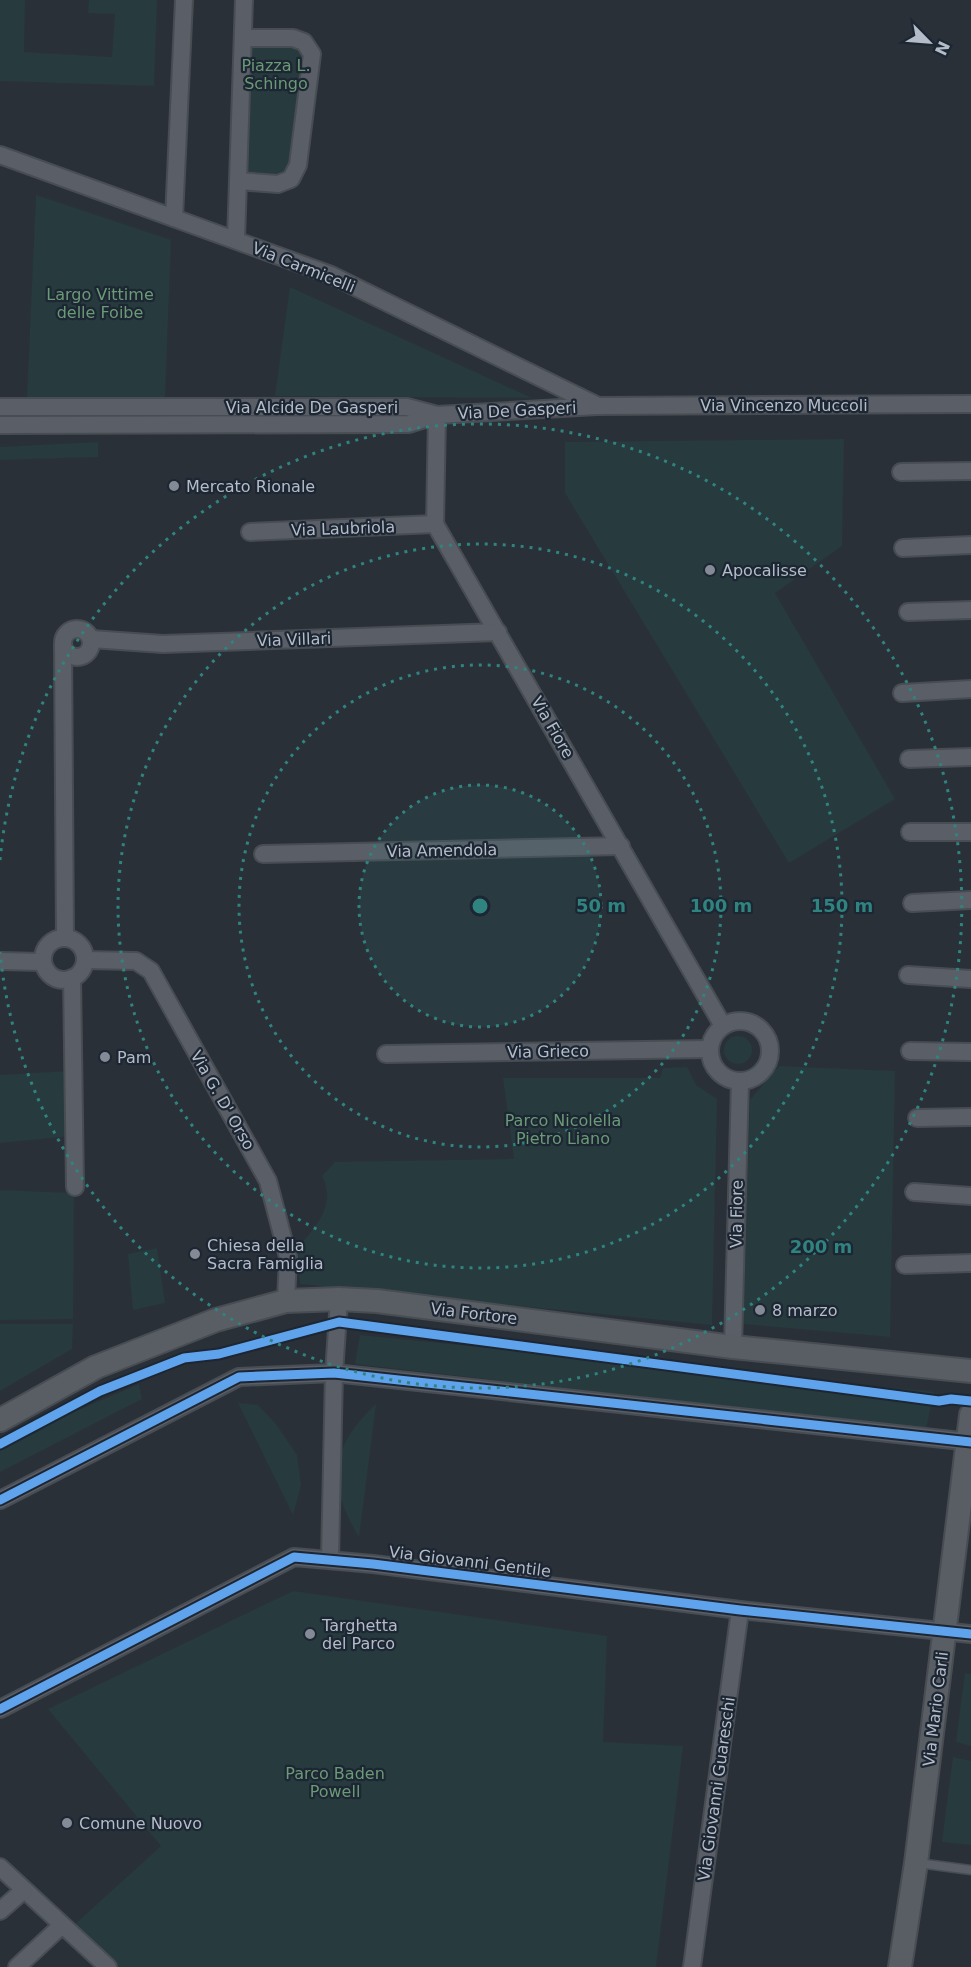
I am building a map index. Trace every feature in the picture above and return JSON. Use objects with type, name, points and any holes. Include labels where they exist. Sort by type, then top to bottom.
[{"type":"street","points":[[174,218],[184,0]]},
{"type":"street","points":[[236,239],[244,0]]},
{"type":"street","points":[[238,181],[278,184],[291,180],[298,165],[312,54],[304,42],[293,38],[244,38]]},
{"type":"street","name":"Via Carmicelli","points":[[0,155],[332,275],[597,406]]},
{"type":"street","name":"Via Vincenzo Muccoli","points":[[597,406],[971,404]]},
{"type":"street","name":"Via De Gasperi","points":[[437,415],[597,406]]},
{"type":"street","name":"Via Alcide De Gasperi","points":[[0,407],[407,407],[437,415]]},
{"type":"street","points":[[435,524],[437,415]]},
{"type":"street","name":"Via Alcide De Gasperi","points":[[0,425],[409,424],[437,415]]},
{"type":"street","points":[[901,471],[971,471]]},
{"type":"street","name":"Via Laubriola","points":[[250,532],[435,524]]},
{"type":"street","name":"Via Fiore","points":[[435,524],[723,1026]]},
{"type":"street","points":[[903,548],[971,545]]},
{"type":"street","points":[[908,612],[971,610]]},
{"type":"street","name":"Via Villari","points":[[65,938],[63,645],[67,633],[74,629],[85,631],[91,639],[164,644],[498,632]]},
{"type":"street","points":[[902,693],[971,689]]},
{"type":"street","points":[[909,759],[971,758]]},
{"type":"street","points":[[910,832],[971,832]]},
{"type":"street","name":"Via Amendola","points":[[263,854],[621,846]]},
{"type":"street","points":[[912,903],[971,900]]},
{"type":"street","points":[[65,938],[80,945],[85,960],[78,975],[65,980],[51,975],[43,962],[44,954],[50,943],[65,938]]},
{"type":"street","name":"Via G. D' Orso","points":[[85,960],[136,961],[150,971],[268,1181],[288,1257],[286,1301]]},
{"type":"street","points":[[0,961],[43,962]]},
{"type":"street","points":[[908,975],[971,979]]},
{"type":"street","points":[[72,978],[75,1187]]},
{"type":"street","points":[[743,1021],[752,1023],[767,1037],[769,1057],[759,1074],[740,1081],[730,1080],[716,1069],[710,1049],[716,1032],[723,1026],[743,1021]]},
{"type":"street","name":"Via Grieco","points":[[386,1054],[710,1049]]},
{"type":"street","points":[[910,1051],[971,1052]]},
{"type":"street","name":"Via Fiore","points":[[733,1347],[740,1081]]},
{"type":"street","points":[[917,1118],[971,1117]]},
{"type":"street","points":[[914,1192],[971,1196]]},
{"type":"street","points":[[905,1265],[971,1263]]},
{"type":"street","points":[[330,1560],[334,1373],[339,1299]]},
{"type":"street","name":"Via Fortore","points":[[0,1420],[96,1367],[216,1320],[286,1301],[339,1299],[377,1301],[733,1347],[971,1371]]},
{"type":"street","points":[[0,1500],[239,1377],[334,1373],[969,1442]]},
{"type":"street","name":"Via Mario Carli","points":[[900,1967],[916,1863],[971,1415]]},
{"type":"street","name":"Via Giovanni Gentile","points":[[0,1709],[294,1557],[740,1610],[971,1634]]},
{"type":"street","name":"Via Giovanni Guareschi","points":[[692,1967],[740,1610]]},
{"type":"street","points":[[0,1867],[61,1926],[108,1967]]},
{"type":"street","points":[[0,1911],[24,1890]]},
{"type":"street","points":[[17,1967],[61,1926]]},
{"type":"lane","points":[[916,1863],[971,1870]]},
{"type":"green space","points":[[0,0],[25,0],[24,52],[112,57],[115,14],[88,13],[89,0],[157,0],[154,86],[0,81]]},
{"type":"green space","name":"Piazza L. Schingo","points":[[244,38],[293,38],[312,54],[291,179],[238,181]]},
{"type":"green space","name":"Largo Vittime delle Foibe","points":[[36,195],[171,240],[165,397],[27,397]]},
{"type":"green space","points":[[290,287],[532,398],[275,396]]},
{"type":"green space","points":[[844,439],[842,546],[775,593],[895,799],[789,863],[565,493],[565,442]]},
{"type":"green space","points":[[98,442],[98,457],[0,460],[0,447]]},
{"type":"green space","points":[[738,1036],[748,1040],[752,1050],[748,1060],[738,1064],[728,1060],[724,1050],[728,1040]]},
{"type":"green space","points":[[779,1066],[895,1071],[890,1337],[743,1324],[750,1100]]},
{"type":"green space","name":"Parco Nicolella Pietro Liano","points":[[687,1067],[696,1085],[717,1099],[712,1325],[300,1284],[297,1249],[322,1216],[327,1197],[322,1176],[335,1162],[514,1159],[503,1078],[660,1078],[663,1068]]},
{"type":"green space","points":[[70,1071],[72,1136],[0,1143],[0,1075]]},
{"type":"green space","points":[[0,1190],[74,1193],[73,1319],[0,1320]]},
{"type":"green space","points":[[157,1248],[165,1303],[133,1310],[128,1254]]},
{"type":"green space","points":[[0,1324],[73,1324],[72,1349],[0,1391]]},
{"type":"green space","points":[[360,1335],[934,1392],[926,1429],[355,1364]]},
{"type":"green space","points":[[139,1384],[142,1399],[0,1472],[0,1450],[74,1412]]},
{"type":"green space","points":[[238,1403],[258,1405],[276,1424],[297,1455],[301,1485],[293,1515]]},
{"type":"green space","points":[[376,1404],[359,1537],[348,1518],[341,1499],[338,1466],[349,1435]]},
{"type":"green space","name":"Parco Baden Powell","points":[[293,1591],[607,1636],[603,1742],[683,1746],[656,1967],[118,1967],[72,1927],[161,1846],[48,1709]]},
{"type":"green space","points":[[965,1673],[971,1674],[971,1746],[956,1742]]},
{"type":"green space","points":[[953,1757],[971,1761],[971,1845],[942,1842]]},
{"type":"cycle path","points":[[0,1444],[100,1391],[184,1358],[219,1354],[339,1322],[939,1401],[951,1399],[971,1401]]},
{"type":"cycle path","points":[[0,1500],[239,1377],[334,1373],[971,1442]]},
{"type":"cycle path","points":[[0,1709],[294,1557],[373,1564],[740,1610],[971,1634]]},
{"type":"place","name":"Mercato Rionale","points":[[174,486]]},
{"type":"place","name":"Apocalisse","points":[[710,570]]},
{"type":"place","name":"Pam","points":[[105,1057]]},
{"type":"place","name":"Chiesa della Sacra Famiglia","points":[[195,1254]]},
{"type":"place","name":"8 marzo","points":[[760,1310]]},
{"type":"place","name":"Targhetta del Parco","points":[[310,1634]]},
{"type":"place","name":"Comune Nuovo","points":[[67,1823]]}]
